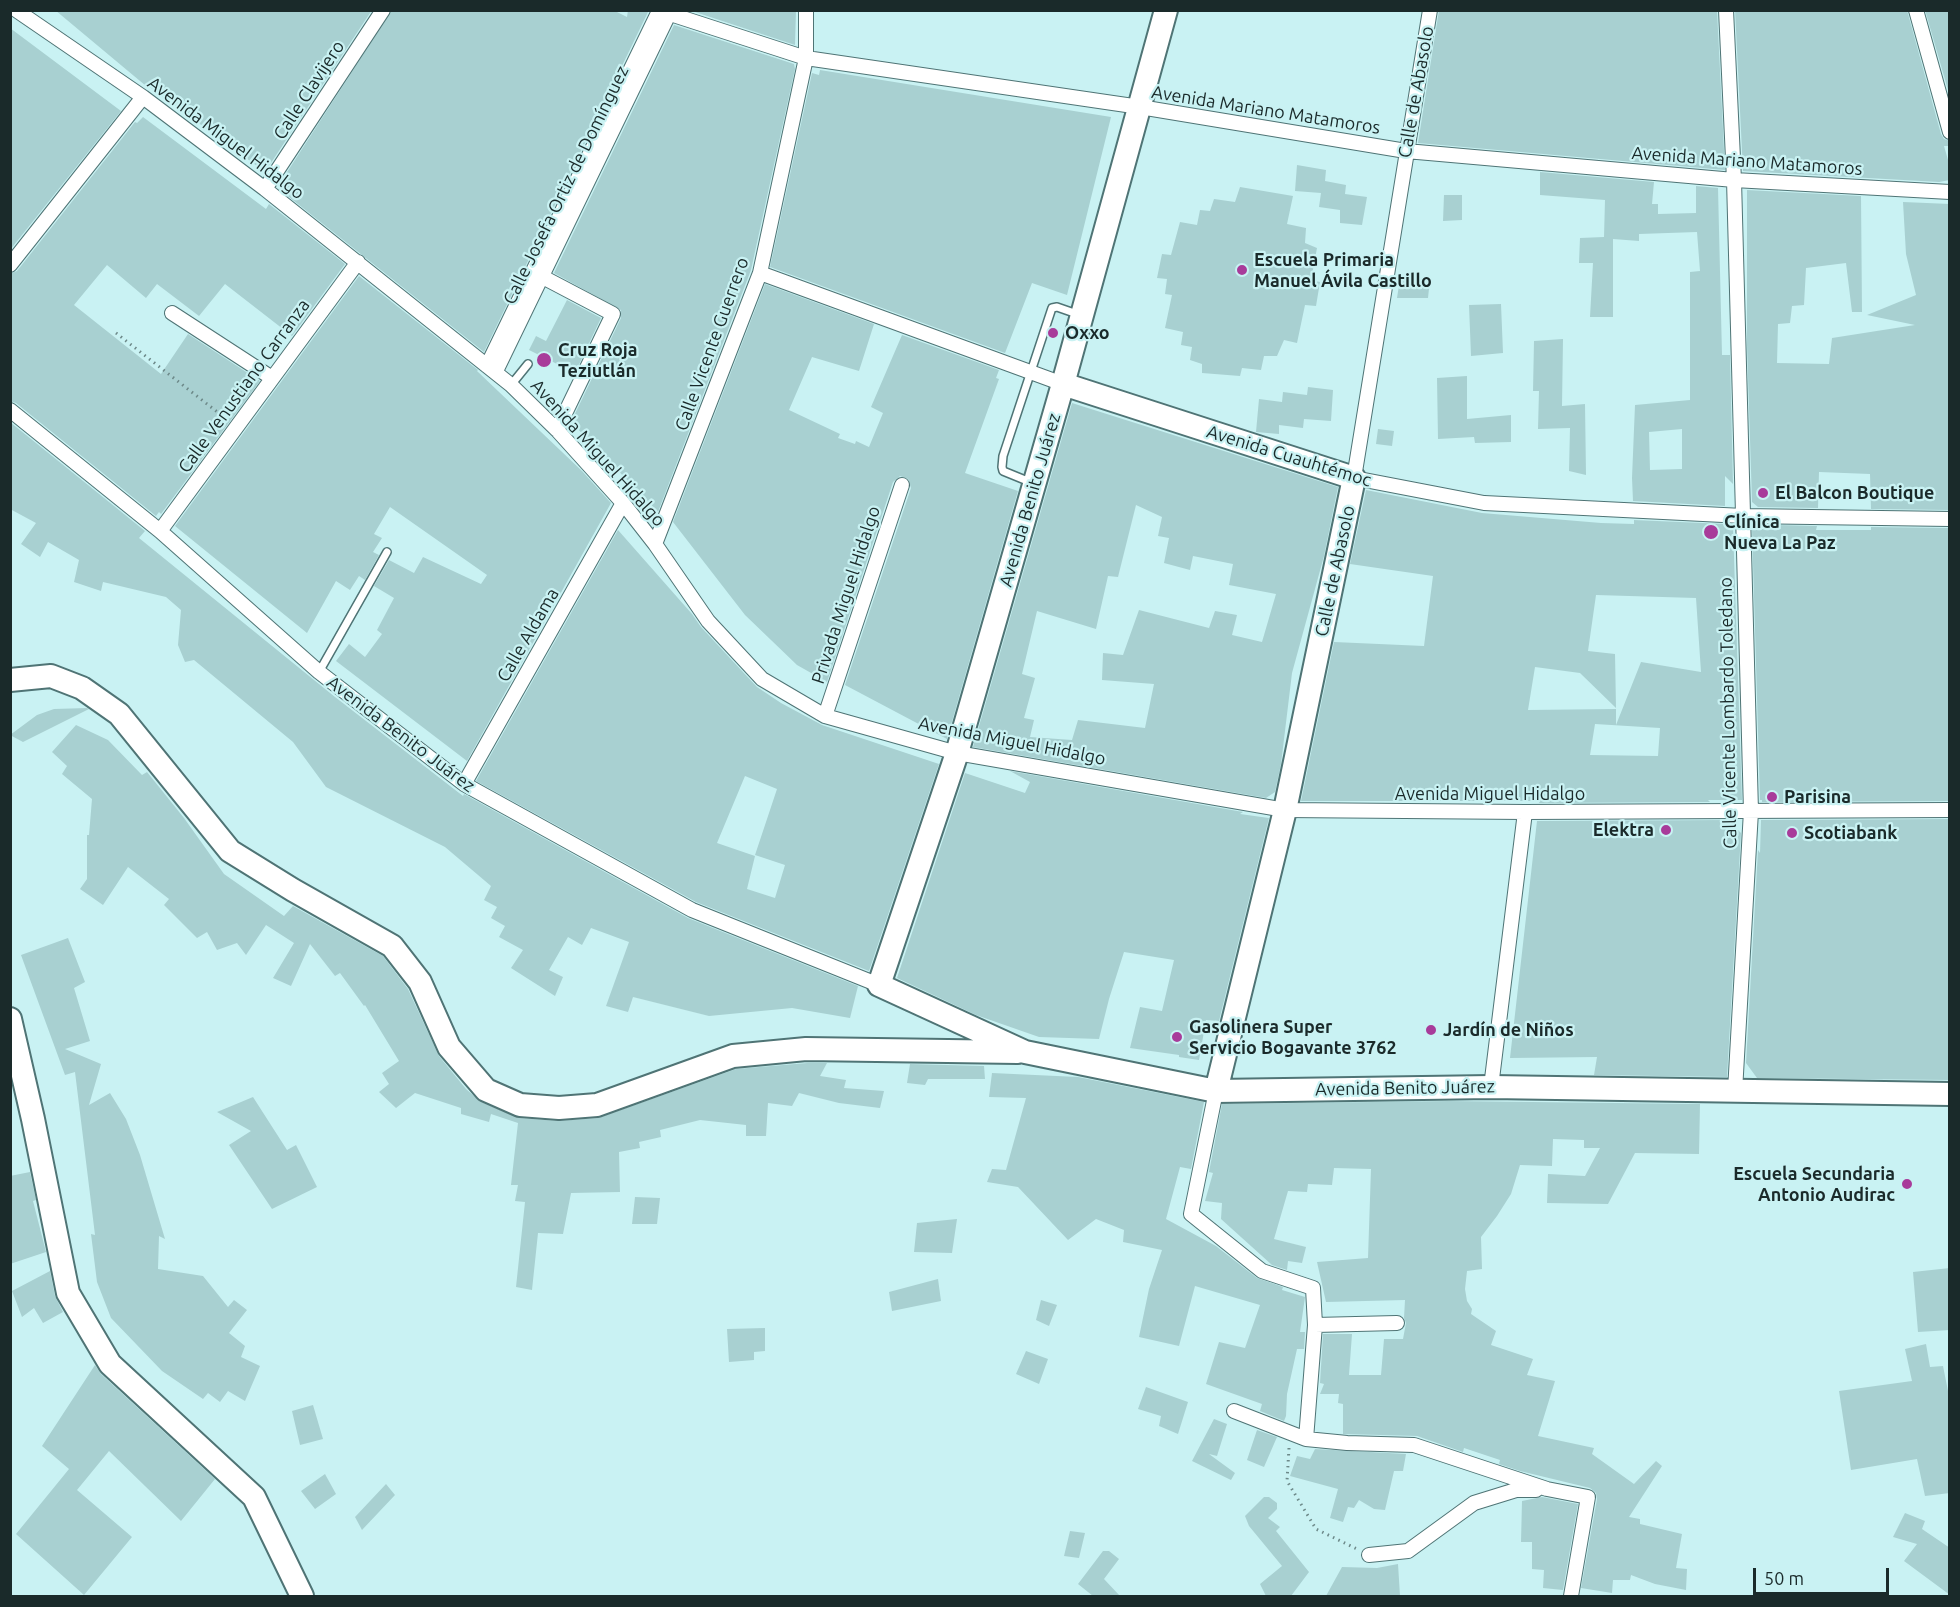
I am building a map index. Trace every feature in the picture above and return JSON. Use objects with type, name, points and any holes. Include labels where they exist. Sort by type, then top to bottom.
[{"type":"main road","name":"Avenida Benito Juárez","points":[[1166,10],[1063,384],[957,753],[879,985],[1025,1052],[1216,1091],[1491,1087],[1950,1094]]},
{"type":"main road","name":"Avenida Cuauhtémoc","points":[[1063,384],[1354,478]]},
{"type":"main road","name":"Calle de Abasolo","points":[[1216,1091],[1285,810],[1354,478]]},
{"type":"main road","points":[[10,680],[51,676],[82,688],[119,714],[230,851],[392,946],[420,982],[449,1047],[486,1090],[520,1105],[560,1108],[597,1105],[733,1056],[806,1049],[1025,1052]]},
{"type":"main road","points":[[10,1019],[68,1293],[110,1364],[254,1497],[302,1596]]},
{"type":"street","name":"Avenida Miguel Hidalgo","points":[[16,10],[143,97],[358,262],[511,385],[556,428],[623,503],[655,544],[708,621],[762,679],[825,716],[957,753],[1285,810],[1525,812],[1950,810]]},
{"type":"street","name":"Calle Clavijero","points":[[264,189],[382,10]]},
{"type":"street","name":"Calle Vicente Guerrero","points":[[655,544],[760,273],[806,58],[806,10]]},
{"type":"street","name":"Calle de Abasolo","points":[[1354,478],[1430,10]]},
{"type":"street","name":"Calle Vicente Lombardo Toledano","points":[[1726,10],[1734,180],[1751,811],[1736,1091]]},
{"type":"street","points":[[1916,10],[1950,132]]},
{"type":"street","name":"Avenida Mariano Matamoros","points":[[662,12],[806,58],[1140,107],[1406,151],[1734,180],[1950,192]]},
{"type":"street","name":"Calle Josefa Ortiz de Domínguez","points":[[491,369],[662,12]]},
{"type":"street","points":[[10,265],[143,97]]},
{"type":"street","name":"Calle Venustiano Carranza","points":[[160,531],[358,262]]},
{"type":"street","name":"Avenida Cuauhtémoc","points":[[760,273],[1063,384]]},
{"type":"street","points":[[536,277],[610,315],[556,428]]},
{"type":"street","points":[[172,313],[272,378]]},
{"type":"street","name":"Avenida Benito Juárez","points":[[10,410],[160,531],[319,672],[464,784],[692,910],[879,985]]},
{"type":"street","name":"Avenida Cuauhtémoc","points":[[1354,478],[1484,503],[1743,516],[1950,519]]},
{"type":"street","name":"Privada Miguel Hidalgo","points":[[825,716],[902,485]]},
{"type":"street","name":"Calle Aldama","points":[[464,784],[623,503]]},
{"type":"street","points":[[1491,1087],[1525,812]]},
{"type":"street","points":[[1216,1091],[1191,1214],[1262,1271],[1313,1288],[1315,1325],[1306,1439]]},
{"type":"street","points":[[1315,1325],[1397,1323]]},
{"type":"street","points":[[1234,1411],[1306,1439],[1414,1445],[1547,1490],[1588,1497],[1571,1596]]},
{"type":"street","points":[[1369,1555],[1407,1551],[1474,1503],[1516,1490],[1547,1490]]},
{"type":"lane","points":[[1034,483],[1003,471],[1003,456],[1052,308],[1082,315]]},
{"type":"lane","points":[[511,385],[528,364]]},
{"type":"lane","points":[[319,672],[387,552]]},
{"type":"path","points":[[116,333],[236,427]]},
{"type":"path","points":[[1291,1432],[1287,1481],[1316,1529],[1369,1555]]},
{"type":"building","points":[[55,10],[372,10],[265,172],[146,86]]},
{"type":"building","points":[[392,10],[613,10],[627,17],[628,10],[649,10],[484,352],[279,189],[282,184],[280,183]]},
{"type":"building","points":[[689,10],[796,10],[795,45]]},
{"type":"building","points":[[1439,10],[1717,10],[1725,170],[1418,143]]},
{"type":"building","points":[[1735,10],[1907,10],[1941,134],[1944,139],[1950,141],[1950,146],[1944,146],[1950,167],[1950,180],[1939,182],[1743,171]]},
{"type":"building","points":[[1925,10],[1950,10],[1950,97]]},
{"type":"building","points":[[674,25],[794,64],[795,69],[751,270],[658,512],[571,422],[621,318],[621,310],[554,273]]},
{"type":"building","points":[[10,28],[121,111],[10,250]]},
{"type":"building","points":[[820,70],[1111,117],[1067,295],[1032,283],[1005,353],[770,267],[812,73],[819,75]]},
{"type":"building","points":[[143,117],[266,209],[269,204],[345,264],[292,336],[225,284],[199,316],[157,284],[146,298],[107,265],[74,305],[161,374],[188,334],[260,381],[161,514],[159,512],[156,516],[16,403],[10,401],[10,274],[17,271],[135,122],[137,123]]},
{"type":"building","points":[[1297,165],[1326,170],[1325,181],[1346,185],[1345,194],[1367,197],[1362,225],[1340,223],[1340,210],[1319,207],[1321,193],[1295,191]]},
{"type":"building","points":[[1540,172],[1654,182],[1652,204],[1658,204],[1658,214],[1696,213],[1696,186],[1718,188],[1722,355],[1730,355],[1733,484],[1725,476],[1725,506],[1633,501],[1635,405],[1690,400],[1690,272],[1700,271],[1697,232],[1639,234],[1639,241],[1613,239],[1613,317],[1590,317],[1593,263],[1579,263],[1580,238],[1604,237],[1605,200],[1540,195]],"holes":[[[1682,429],[1682,469],[1650,470],[1649,432]]]},
{"type":"building","points":[[1240,187],[1293,196],[1287,224],[1306,228],[1305,243],[1317,248],[1311,280],[1320,282],[1316,306],[1305,305],[1297,343],[1284,340],[1277,356],[1264,356],[1261,370],[1242,368],[1240,376],[1202,373],[1202,364],[1190,360],[1192,347],[1181,345],[1183,332],[1165,328],[1172,295],[1165,294],[1167,279],[1157,278],[1162,254],[1171,255],[1180,222],[1197,225],[1200,210],[1210,211],[1214,199],[1235,202]]},
{"type":"building","points":[[1747,190],[1861,196],[1862,312],[1852,312],[1846,263],[1806,268],[1804,305],[1792,306],[1790,323],[1778,324],[1777,363],[1829,364],[1832,338],[1915,325],[1867,315],[1916,295],[1906,254],[1903,202],[1950,204],[1950,510],[1871,509],[1870,474],[1819,472],[1818,508],[1758,507],[1752,502],[1747,345]]},
{"type":"building","points":[[1444,195],[1462,195],[1462,220],[1443,221]]},
{"type":"building","points":[[359,276],[478,370],[582,471],[611,503],[467,761],[336,661],[349,644],[365,657],[382,634],[377,630],[394,598],[374,586],[389,560],[414,573],[423,557],[481,584],[487,575],[390,507],[374,534],[382,538],[373,552],[379,555],[365,580],[359,576],[350,590],[336,581],[307,633],[175,526]]},
{"type":"building","points":[[1400,279],[1430,279],[1428,298],[1397,298]]},
{"type":"building","points":[[765,284],[874,324],[859,371],[812,357],[789,410],[840,434],[838,438],[855,444],[856,441],[869,447],[883,413],[871,407],[902,335],[999,370],[996,378],[999,379],[965,473],[1018,491],[947,739],[845,685],[911,488],[908,479],[900,476],[893,482],[827,682],[797,665],[745,615],[673,522]]},
{"type":"building","points":[[567,300],[601,318],[575,373],[529,350],[536,336],[546,341]]},
{"type":"building","points":[[1501,304],[1503,353],[1471,356],[1469,305]]},
{"type":"building","points":[[1563,339],[1562,406],[1585,404],[1586,475],[1569,471],[1570,428],[1538,429],[1539,391],[1533,391],[1534,341]]},
{"type":"building","points":[[1467,376],[1467,419],[1511,415],[1511,442],[1475,443],[1474,437],[1438,439],[1437,378]]},
{"type":"building","points":[[1308,387],[1333,390],[1331,421],[1304,419],[1303,428],[1279,425],[1279,434],[1256,432],[1259,399],[1282,402],[1283,392],[1307,395]]},
{"type":"building","points":[[1072,403],[1338,487],[1324,556],[1292,673],[1281,764],[1275,792],[1266,798],[973,747]],"holes":[[[1136,505],[1162,517],[1158,536],[1169,538],[1164,563],[1190,570],[1193,556],[1233,564],[1229,585],[1276,594],[1262,642],[1232,635],[1237,615],[1215,611],[1209,628],[1139,610],[1123,655],[1103,653],[1102,680],[1154,684],[1145,728],[1078,720],[1072,740],[1030,737],[1034,720],[1024,718],[1035,678],[1022,674],[1037,611],[1096,629],[1108,576],[1118,577]]]},
{"type":"building","points":[[10,422],[145,531],[139,538],[335,697],[463,796],[464,794],[688,918],[858,986],[850,1018],[792,1008],[709,1016],[633,997],[628,1012],[606,1006],[629,942],[591,928],[582,945],[568,937],[549,970],[563,977],[555,996],[511,968],[523,950],[499,937],[505,926],[491,918],[497,907],[484,900],[491,886],[445,847],[326,787],[293,742],[194,660],[185,662],[178,645],[181,610],[166,597],[103,582],[101,591],[74,582],[79,560],[48,542],[40,557],[21,544],[36,523],[10,509]]},
{"type":"building","points":[[1378,429],[1394,431],[1392,446],[1376,444]]},
{"type":"building","points":[[1366,490],[1482,513],[1601,523],[1634,524],[1634,520],[1733,526],[1742,800],[1539,803],[1540,801],[1301,801],[1334,642],[1424,646],[1433,576],[1350,564]],"holes":[[[1596,595],[1696,598],[1701,672],[1641,662],[1616,725],[1616,709],[1528,710],[1535,667],[1580,673],[1616,708],[1615,654],[1588,651]],[[1595,724],[1660,728],[1658,756],[1590,755]]]},
{"type":"building","points":[[1777,525],[1817,526],[1816,530],[1871,530],[1871,527],[1950,528],[1950,801],[1762,802],[1760,800],[1752,529],[1781,529]]},
{"type":"building","points":[[618,530],[701,627],[757,687],[822,725],[939,764],[869,971],[696,902],[476,781]],"holes":[[[745,776],[777,789],[755,855],[785,865],[775,898],[747,889],[755,856],[717,843]]]},
{"type":"building","points":[[54,709],[89,709],[23,742],[10,735],[37,715]]},
{"type":"building","points":[[76,725],[108,740],[142,775],[147,772],[184,818],[224,874],[284,916],[293,906],[383,956],[408,989],[439,1056],[466,1089],[481,1102],[519,1118],[558,1121],[598,1118],[736,1069],[827,1063],[820,1076],[846,1080],[844,1088],[884,1091],[880,1108],[839,1103],[799,1093],[792,1106],[768,1103],[766,1136],[746,1136],[746,1125],[700,1120],[660,1130],[661,1137],[639,1142],[640,1148],[619,1152],[620,1192],[571,1193],[563,1234],[538,1233],[532,1290],[516,1287],[525,1202],[515,1201],[518,1185],[511,1185],[518,1123],[491,1114],[489,1122],[461,1114],[461,1108],[415,1093],[396,1108],[379,1092],[389,1084],[382,1073],[399,1061],[365,1005],[340,973],[335,976],[310,944],[291,986],[273,978],[294,943],[266,925],[246,955],[237,943],[217,950],[207,932],[197,938],[164,905],[169,899],[128,867],[103,905],[80,889],[87,879],[87,835],[89,835],[92,799],[62,774],[67,766],[52,752]]},
{"type":"building","points":[[1010,771],[1269,818],[1219,1021],[1206,1020],[1199,1060],[1130,1048],[1140,1007],[1162,1011],[1174,960],[1124,952],[1099,1039],[1039,1037],[976,1015],[897,978],[965,773],[1025,793],[1030,782]]},
{"type":"building","points":[[1950,819],[1950,1080],[1757,1078],[1746,1063],[1761,820]]},
{"type":"building","points":[[1728,820],[1741,833],[1727,1077],[1594,1075],[1597,1057],[1510,1058],[1537,821]]},
{"type":"building","points":[[68,938],[85,982],[74,988],[90,1041],[65,1049],[101,1064],[89,1105],[110,1093],[126,1119],[140,1155],[165,1239],[159,1236],[158,1269],[203,1276],[228,1307],[234,1300],[247,1310],[229,1333],[245,1346],[241,1357],[260,1366],[245,1401],[228,1391],[220,1402],[208,1393],[203,1399],[162,1371],[111,1318],[97,1282],[91,1234],[95,1235],[75,1072],[65,1075],[21,955]]},
{"type":"building","points":[[910,1064],[984,1066],[985,1079],[928,1079],[925,1085],[907,1083]]},
{"type":"building","points":[[992,1073],[1078,1077],[1204,1102],[1191,1169],[1180,1167],[1166,1219],[1216,1246],[1257,1278],[1283,1287],[1282,1290],[1305,1297],[1300,1332],[1305,1332],[1304,1349],[1297,1349],[1287,1394],[1284,1421],[1260,1411],[1262,1404],[1206,1384],[1219,1342],[1245,1348],[1260,1305],[1195,1286],[1179,1346],[1139,1337],[1149,1289],[1162,1250],[1123,1242],[1124,1230],[1096,1219],[1068,1240],[1018,1187],[987,1182],[992,1169],[1006,1170],[1026,1098],[989,1097]]},
{"type":"building","points":[[253,1097],[287,1150],[296,1145],[317,1187],[272,1209],[229,1145],[251,1131],[217,1112]]},
{"type":"building","points":[[1448,1101],[1700,1104],[1699,1154],[1635,1153],[1608,1204],[1547,1203],[1548,1174],[1585,1176],[1600,1148],[1584,1148],[1584,1140],[1553,1139],[1552,1166],[1520,1165],[1511,1194],[1481,1237],[1482,1269],[1467,1271],[1465,1289],[1467,1301],[1472,1309],[1471,1314],[1496,1331],[1491,1345],[1533,1359],[1527,1375],[1555,1381],[1538,1436],[1594,1448],[1592,1454],[1634,1484],[1656,1461],[1662,1466],[1629,1517],[1640,1519],[1640,1524],[1682,1534],[1676,1568],[1687,1569],[1686,1590],[1655,1584],[1631,1575],[1630,1580],[1613,1580],[1612,1593],[1581,1588],[1597,1499],[1596,1493],[1590,1488],[1520,1471],[1499,1464],[1500,1460],[1464,1448],[1463,1452],[1417,1436],[1343,1434],[1343,1404],[1338,1403],[1339,1394],[1320,1394],[1324,1384],[1320,1383],[1323,1334],[1352,1334],[1349,1375],[1381,1375],[1384,1339],[1403,1339],[1406,1323],[1405,1300],[1326,1302],[1317,1262],[1368,1258],[1371,1169],[1334,1168],[1332,1185],[1308,1184],[1307,1192],[1288,1191],[1274,1239],[1306,1247],[1302,1263],[1288,1261],[1287,1270],[1272,1265],[1221,1219],[1222,1203],[1205,1201],[1213,1173],[1209,1172],[1222,1104]]},
{"type":"building","points":[[30,1172],[36,1200],[33,1201],[46,1252],[10,1264],[10,1176]]},
{"type":"building","points":[[635,1197],[660,1198],[657,1224],[632,1224]]},
{"type":"building","points":[[957,1219],[952,1253],[914,1252],[917,1223]]},
{"type":"building","points":[[1950,1268],[1950,1330],[1918,1332],[1913,1272]]},
{"type":"building","points":[[50,1271],[55,1296],[63,1312],[43,1323],[34,1308],[22,1317],[12,1291]]},
{"type":"building","points":[[938,1279],[941,1301],[892,1311],[889,1292]]},
{"type":"building","points":[[1041,1300],[1057,1305],[1049,1326],[1036,1320]]},
{"type":"building","points":[[765,1328],[765,1351],[754,1352],[754,1360],[729,1362],[727,1329]]},
{"type":"building","points":[[1926,1344],[1930,1367],[1943,1366],[1950,1401],[1950,1493],[1925,1496],[1917,1459],[1851,1470],[1839,1391],[1912,1381],[1905,1349]]},
{"type":"building","points":[[1026,1351],[1048,1359],[1039,1384],[1016,1374]]},
{"type":"building","points":[[95,1365],[101,1374],[215,1479],[181,1521],[109,1451],[77,1490],[132,1537],[84,1595],[16,1534],[69,1469],[42,1446]]},
{"type":"building","points":[[1146,1387],[1188,1402],[1178,1434],[1159,1426],[1161,1416],[1138,1409]]},
{"type":"building","points":[[313,1405],[323,1439],[300,1445],[292,1411]]},
{"type":"building","points":[[1214,1419],[1227,1424],[1217,1456],[1209,1454],[1235,1473],[1231,1480],[1192,1461]]},
{"type":"building","points":[[1257,1430],[1277,1437],[1264,1467],[1247,1460]]},
{"type":"building","points":[[1315,1449],[1406,1454],[1403,1471],[1394,1471],[1385,1510],[1374,1509],[1359,1500],[1354,1508],[1348,1507],[1343,1522],[1330,1518],[1338,1489],[1290,1476],[1297,1456],[1310,1459]]},
{"type":"building","points":[[325,1474],[336,1494],[315,1509],[301,1491]]},
{"type":"building","points":[[386,1484],[395,1495],[362,1530],[355,1517]]},
{"type":"building","points":[[1264,1497],[1269,1497],[1277,1503],[1277,1509],[1268,1518],[1280,1527],[1276,1531],[1309,1572],[1291,1596],[1266,1596],[1260,1584],[1282,1566],[1249,1526],[1245,1516]]},
{"type":"building","points":[[1542,1497],[1578,1504],[1563,1590],[1543,1588],[1544,1570],[1532,1569],[1532,1542],[1521,1542],[1522,1501]]},
{"type":"building","points":[[1905,1513],[1925,1521],[1922,1529],[1950,1548],[1950,1595],[1904,1561],[1917,1544],[1893,1537]]},
{"type":"building","points":[[1070,1531],[1085,1533],[1079,1558],[1064,1556]]},
{"type":"building","points":[[1103,1551],[1109,1551],[1119,1559],[1104,1579],[1120,1596],[1093,1596],[1078,1584]]},
{"type":"building","points":[[1398,1564],[1400,1596],[1326,1596],[1342,1567],[1377,1568]]},
{"type":"place","name":"Escuela Primaria Manuel Ávila Castillo","points":[[1242,270]]},
{"type":"place","name":"Oxxo","points":[[1053,333]]},
{"type":"place","name":"Cruz Roja Teziutlán","points":[[544,360]]},
{"type":"place","name":"El Balcon Boutique","points":[[1763,493]]},
{"type":"place","name":"Clínica Nueva La Paz","points":[[1711,532]]},
{"type":"place","name":"Parisina","points":[[1772,797]]},
{"type":"place","name":"Elektra","points":[[1666,830]]},
{"type":"place","name":"Scotiabank","points":[[1792,833]]},
{"type":"place","name":"Jardín de Niños","points":[[1431,1030]]},
{"type":"place","name":"Gasolinera Super Servicio Bogavante 3762","points":[[1177,1037]]},
{"type":"place","name":"Escuela Secundaria Antonio Audirac","points":[[1907,1184]]}]
